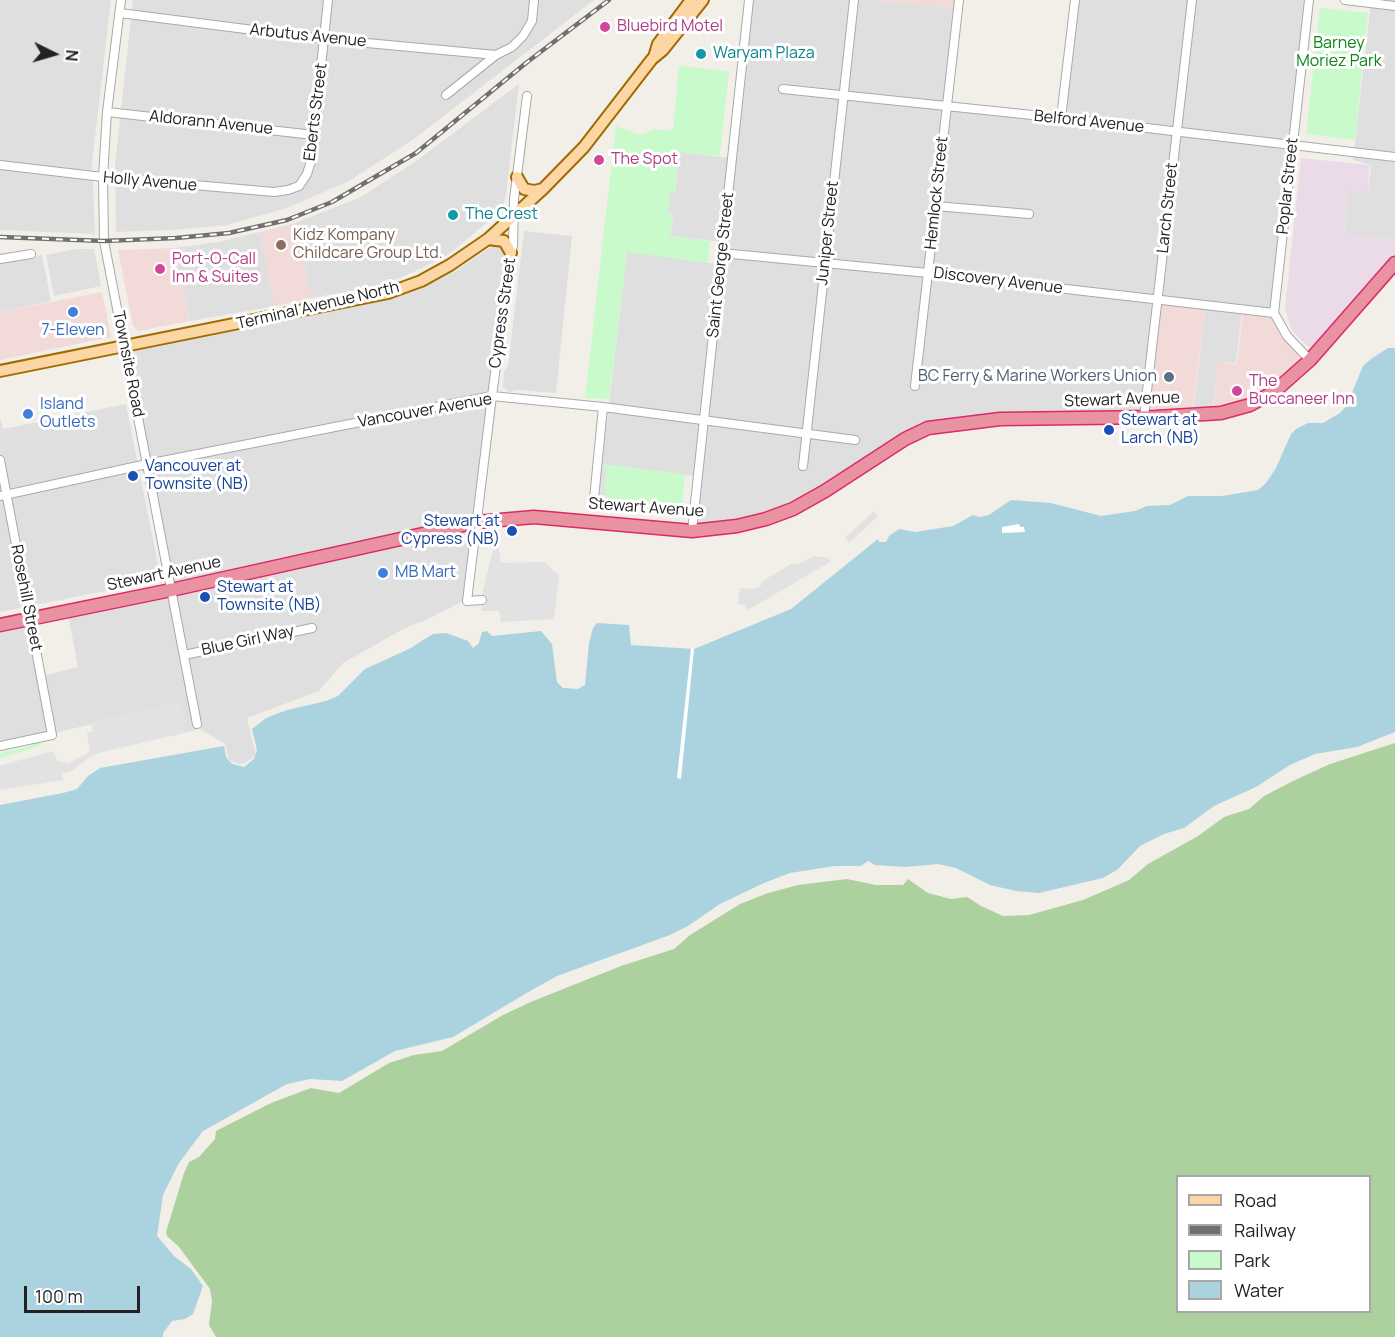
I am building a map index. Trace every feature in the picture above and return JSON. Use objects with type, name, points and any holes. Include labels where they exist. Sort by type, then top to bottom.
[{"type":"highway","name":"Stewart Avenue","points":[[0,625],[171,590],[477,522],[534,516],[692,531],[737,526],[793,509],[825,491],[904,438],[928,428],[1000,419],[1144,417],[1221,412],[1250,405],[1274,392],[1310,360],[1395,263]]},
{"type":"main road","name":"Terminal Avenue North","points":[[654,57],[658,44],[691,0]]},
{"type":"main road","name":"Terminal Avenue North","points":[[0,371],[388,293],[421,281],[450,265],[488,239],[543,189],[584,147],[654,57],[663,50],[703,0]]},
{"type":"main road","points":[[516,177],[524,189],[534,191],[543,189]]},
{"type":"main road","points":[[488,239],[504,241],[511,253]]},
{"type":"street","name":"Townsite Road","points":[[121,0],[107,112],[103,177],[104,242],[197,724]]},
{"type":"street","name":"Eberts Street","points":[[299,186],[307,174],[311,161],[328,0]]},
{"type":"street","points":[[446,95],[496,55],[512,47],[523,36],[532,21],[534,0]]},
{"type":"street","name":"Saint George Street","points":[[692,531],[749,0]]},
{"type":"street","name":"Juniper Street","points":[[803,466],[854,0]]},
{"type":"street","name":"Hemlock Street","points":[[915,387],[959,0]]},
{"type":"street","points":[[1061,118],[1075,0]]},
{"type":"street","name":"Larch Street","points":[[1144,417],[1192,0]]},
{"type":"street","name":"Poplar Street","points":[[1274,313],[1309,0]]},
{"type":"street","points":[[1345,0],[1395,6]]},
{"type":"street","name":"Arbutus Avenue","points":[[120,14],[324,39],[496,55]]},
{"type":"street","name":"Belford Avenue","points":[[783,89],[1061,118],[1395,157]]},
{"type":"street","name":"Cypress Street","points":[[482,600],[467,601],[514,236],[516,177],[527,96]]},
{"type":"street","name":"Aldorann Avenue","points":[[107,112],[314,135]]},
{"type":"street","name":"Holly Avenue","points":[[0,165],[103,177],[274,192],[299,186]]},
{"type":"street","points":[[936,206],[1029,214]]},
{"type":"street","name":"Discovery Avenue","points":[[722,253],[928,273],[1274,313]]},
{"type":"street","points":[[0,259],[31,254]]},
{"type":"street","points":[[1274,313],[1287,336],[1310,360]]},
{"type":"street","name":"Vancouver Avenue","points":[[3,496],[147,464],[492,396],[603,407],[855,440]]},
{"type":"street","points":[[594,499],[603,407]]},
{"type":"street","name":"Rosehill Street","points":[[0,460],[3,496],[52,735],[0,746]]},
{"type":"street","name":"Blue Girl Way","points":[[184,655],[312,628]]},
{"type":"shaded area","points":[[0,0],[111,0],[92,163],[95,234],[0,230]]},
{"type":"shaded area","points":[[133,0],[594,0],[414,139],[349,181],[287,208],[227,225],[116,232],[115,165]]},
{"type":"shaded area","points":[[750,0],[867,0],[954,8],[945,90],[960,110],[1054,121],[1067,105],[1079,0],[1307,0],[1272,309],[1155,297],[1141,415],[924,425],[831,483],[784,508],[757,517],[697,526]]},
{"type":"shaded area","points":[[867,0],[954,0],[954,8]]},
{"type":"shaded area","points":[[1358,0],[1395,0],[1395,240],[1344,234],[1348,190],[1368,191],[1371,165],[1353,160],[1371,2]]},
{"type":"shaded area","points":[[519,84],[506,195],[502,210],[449,254],[424,267],[369,288],[311,298],[295,223],[361,197],[419,159]]},
{"type":"shaded area","points":[[679,152],[730,158],[721,242],[670,236],[673,214],[668,213],[670,192],[675,192]]},
{"type":"shaded area","points":[[1301,158],[1369,165],[1368,191],[1348,190],[1344,234],[1395,240],[1395,261],[1312,350],[1292,331],[1285,309]]},
{"type":"shaded area","points":[[295,223],[311,298],[275,306],[260,232]]},
{"type":"shaded area","points":[[524,231],[572,236],[556,393],[517,390],[509,392],[503,387],[504,371],[508,366]]},
{"type":"shaded area","points":[[260,232],[275,306],[190,321],[174,248],[218,242]]},
{"type":"shaded area","points":[[498,245],[506,250],[475,520],[173,588],[128,349],[387,297],[420,288],[453,273],[492,246]]},
{"type":"shaded area","points":[[174,248],[190,321],[138,331],[133,326],[118,250]]},
{"type":"shaded area","points":[[76,249],[94,249],[101,286],[54,296],[46,255]]},
{"type":"shaded area","points":[[627,251],[717,264],[695,476],[602,464]]},
{"type":"shaded area","points":[[42,255],[51,301],[0,312],[0,264]]},
{"type":"shaded area","points":[[102,292],[111,337],[0,360],[0,312]]},
{"type":"shaded area","points":[[1159,301],[1206,306],[1192,413],[1145,416]]},
{"type":"shaded area","points":[[1206,306],[1242,310],[1236,363],[1218,362],[1212,412],[1193,412]]},
{"type":"shaded area","points":[[1243,310],[1273,314],[1307,360],[1272,391],[1213,411],[1218,362],[1237,364]]},
{"type":"shaded area","points":[[126,404],[161,580],[0,612],[0,418],[3,429]]},
{"type":"shaded area","points":[[594,467],[607,468],[604,501],[591,500]]},
{"type":"shaded area","points":[[874,511],[878,516],[849,543],[845,538]]},
{"type":"shaded area","points":[[474,524],[465,600],[403,629],[343,663],[319,691],[247,718],[256,755],[245,763],[239,764],[229,760],[225,744],[200,729],[173,591]]},
{"type":"shaded area","points":[[498,545],[501,563],[544,562],[559,575],[554,619],[501,622],[499,611],[481,611],[483,590],[494,546]]},
{"type":"shaded area","points":[[814,556],[829,558],[830,562],[748,610],[744,605],[738,604],[740,588],[752,589],[761,586],[761,582],[791,564],[798,564]]},
{"type":"shaded area","points":[[170,593],[196,730],[97,753],[92,724],[55,733],[43,676],[78,667],[68,614]]},
{"type":"shaded area","points":[[28,621],[50,733],[0,743],[0,627]]},
{"type":"shaded area","points":[[180,702],[186,725],[184,733],[98,753],[72,771],[62,773],[63,780],[0,790],[0,766],[2,765],[54,751],[57,761],[68,763],[90,752],[87,733],[94,731],[92,721]]},
{"type":"green space","name":"Barney Moriez Park","points":[[1320,8],[1368,13],[1355,140],[1306,134]]},
{"type":"green space","points":[[679,66],[729,71],[720,156],[679,152],[675,193],[670,192],[668,213],[673,214],[670,236],[710,241],[708,263],[627,252],[609,399],[585,398],[616,126],[640,135],[655,129],[673,131]]},
{"type":"green space","points":[[602,464],[685,474],[681,516],[597,506]]},
{"type":"green space","points":[[52,735],[37,747],[0,758],[0,753],[30,746]]},
{"type":"green space","points":[[1395,743],[1395,1337],[216,1337],[209,1325],[212,1301],[210,1289],[179,1247],[167,1236],[166,1232],[189,1162],[199,1157],[215,1139],[216,1131],[271,1103],[311,1088],[339,1093],[389,1063],[414,1055],[442,1051],[503,1015],[533,1001],[621,966],[674,949],[690,935],[740,904],[798,885],[847,879],[876,885],[903,885],[908,879],[928,893],[951,899],[967,897],[1003,916],[1029,915],[1083,900],[1129,880],[1148,864],[1198,836],[1224,817],[1249,809],[1264,796],[1330,764]]},
{"type":"water","points":[[1388,348],[1395,348],[1395,732],[1357,747],[1315,754],[1290,765],[1256,787],[1214,806],[1184,828],[1164,834],[1140,846],[1117,870],[1103,878],[1039,893],[990,885],[956,868],[938,864],[906,867],[875,865],[868,861],[861,866],[835,866],[790,873],[720,904],[688,926],[670,935],[557,976],[453,1037],[395,1051],[342,1081],[310,1079],[287,1084],[203,1131],[179,1163],[163,1195],[157,1236],[174,1256],[191,1269],[203,1286],[193,1314],[185,1319],[172,1321],[163,1333],[163,1337],[0,1337],[0,805],[77,789],[88,776],[100,768],[224,746],[226,757],[232,764],[244,767],[254,759],[257,750],[252,729],[266,718],[338,696],[365,669],[409,649],[433,634],[446,633],[468,641],[473,648],[479,643],[482,632],[487,631],[492,636],[541,631],[552,644],[557,682],[563,688],[578,689],[585,685],[589,643],[593,628],[597,623],[629,625],[631,645],[694,649],[791,609],[878,539],[879,542],[886,542],[889,536],[899,529],[915,532],[953,526],[973,515],[980,517],[989,515],[1011,500],[1051,503],[1101,516],[1135,511],[1147,506],[1170,505],[1188,496],[1222,496],[1258,490],[1276,468],[1291,434],[1308,423],[1323,423],[1340,413],[1347,405],[1363,366]]},
{"type":"pier","points":[[1019,524],[1020,527],[1024,527],[1025,532],[1002,533],[1002,527]]},
{"type":"pier","points":[[691,648],[694,649],[681,779],[677,778]]},
{"type":"railway","points":[[0,237],[104,241],[176,238],[229,233],[287,220],[332,202],[416,153],[526,63],[609,0]]},
{"type":"place","name":"Bluebird Motel","points":[[605,27]]},
{"type":"place","name":"Waryam Plaza","points":[[701,54]]},
{"type":"place","name":"The Spot","points":[[599,160]]},
{"type":"place","name":"The Crest","points":[[453,215]]},
{"type":"place","name":"Kidz Kompany Childcare Group Ltd.","points":[[281,245]]},
{"type":"place","name":"Port-O-Call Inn & Suites","points":[[160,269]]},
{"type":"place","name":"7-Eleven","points":[[73,312]]},
{"type":"place","name":"BC Ferry & Marine Workers Union","points":[[1169,377]]},
{"type":"place","name":"The Buccaneer Inn","points":[[1237,391]]},
{"type":"place","name":"Island Outlets","points":[[28,414]]},
{"type":"place","name":"Stewart at Larch (NB)","points":[[1109,430]]},
{"type":"place","name":"Vancouver at Townsite (NB)","points":[[133,476]]},
{"type":"place","name":"Stewart at Cypress (NB)","points":[[512,531]]},
{"type":"place","name":"MB Mart","points":[[383,573]]},
{"type":"place","name":"Stewart at Townsite (NB)","points":[[205,597]]}]
